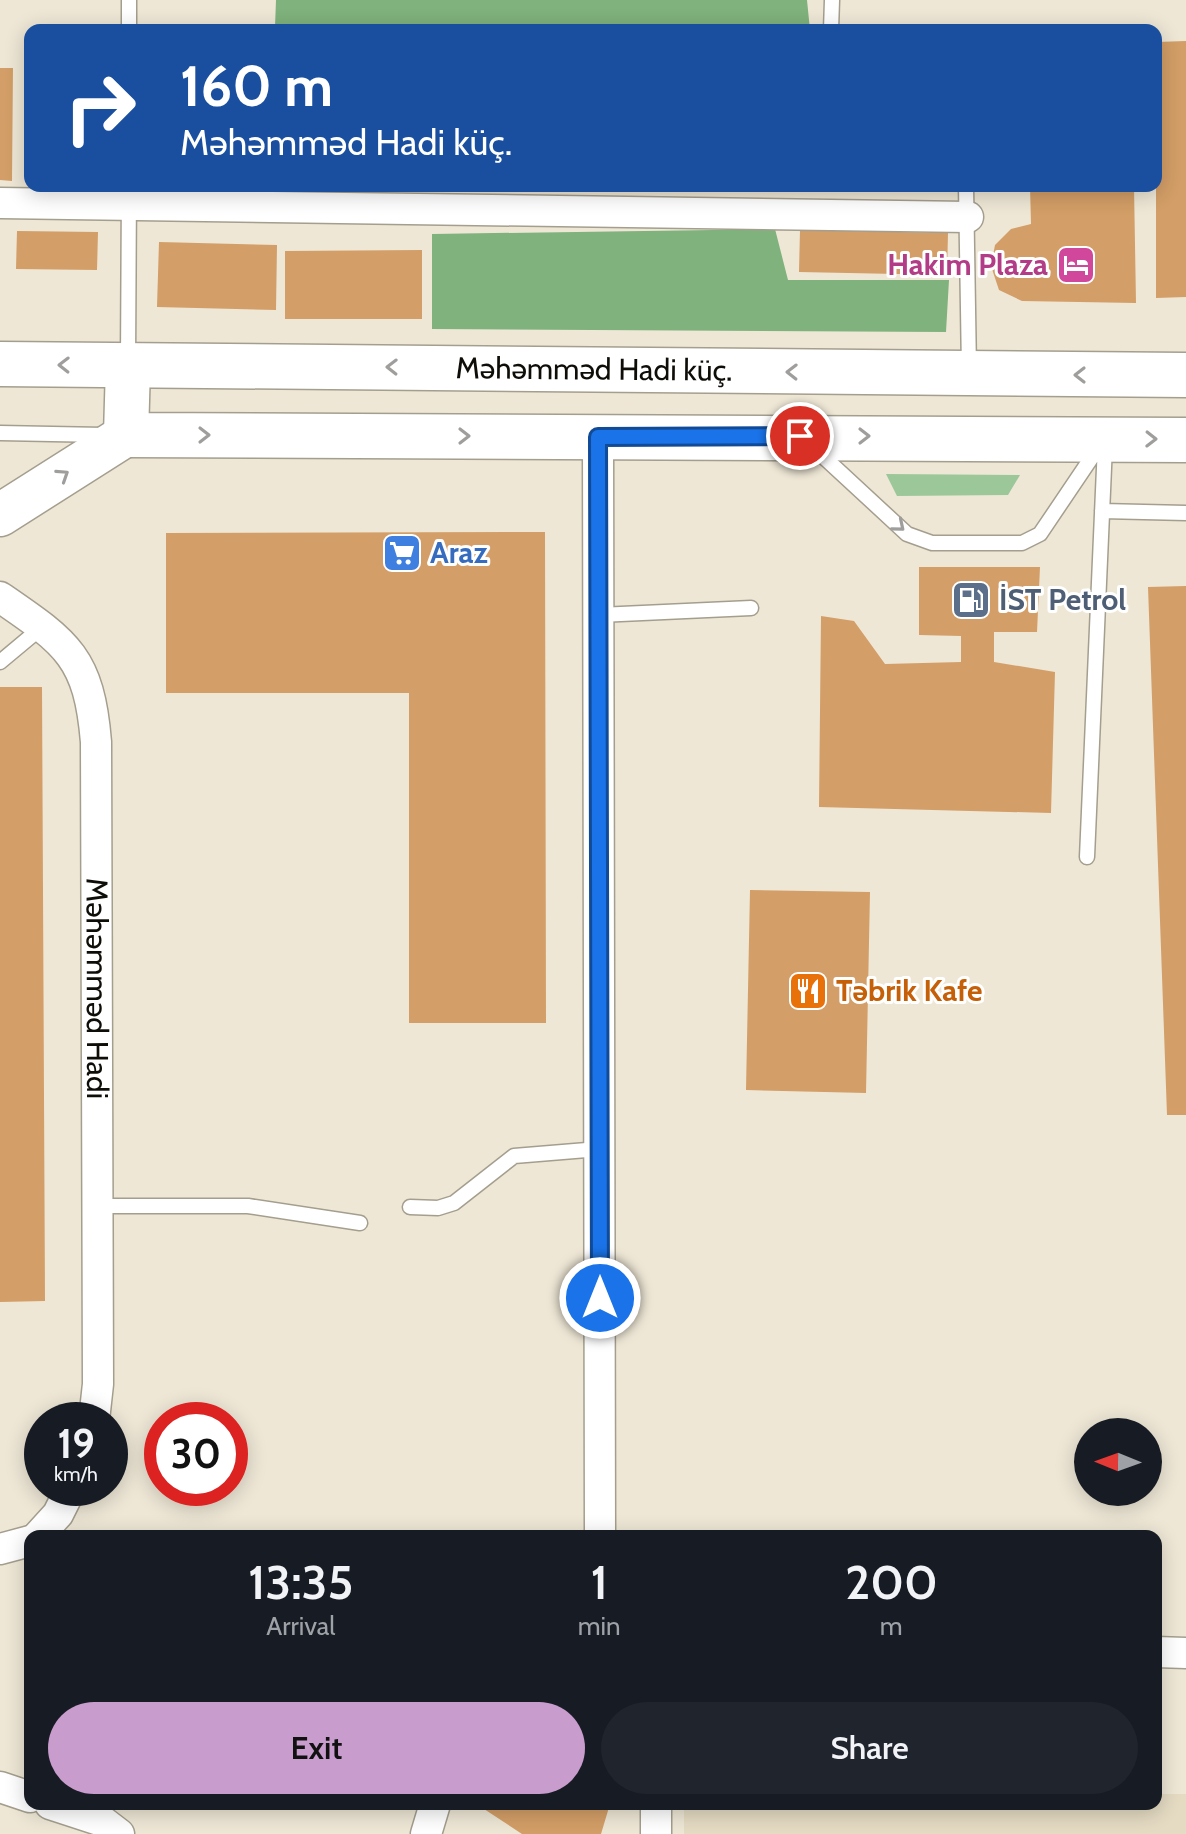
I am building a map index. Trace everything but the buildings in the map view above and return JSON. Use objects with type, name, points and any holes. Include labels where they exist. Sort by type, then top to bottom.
[{"type":"main road","name":"Məhəmməd Hadi küç.","points":[[0,364],[1186,375]]},
{"type":"main road","points":[[126,435],[128,366]]},
{"type":"main road","points":[[0,515],[126,435],[1186,440]]},
{"type":"street","points":[[0,203],[130,196],[968,217]]},
{"type":"street","points":[[598,437],[600,1530]]},
{"type":"street","name":"Məhəmməd Hadi","points":[[0,597],[42,626],[67,649],[85,676],[93,707],[96,742],[96,1402]]},
{"type":"street","points":[[43,1530],[62,1506]]},
{"type":"street","points":[[0,1549],[24,1543]]},
{"type":"street","points":[[1162,1652],[1186,1653]]},
{"type":"street","points":[[0,1787],[24,1795]]},
{"type":"street","points":[[68,1810],[102,1821],[119,1834]]},
{"type":"street","points":[[426,1834],[433,1810]]},
{"type":"street","points":[[656,1810],[656,1834]]},
{"type":"lane","points":[[129,0],[129,24]]},
{"type":"lane","points":[[831,24],[832,0]]},
{"type":"lane","points":[[966,192],[969,374]]},
{"type":"lane","points":[[128,366],[130,196]]},
{"type":"lane","points":[[0,433],[126,435]]},
{"type":"lane","points":[[800,436],[907,534],[932,543],[1022,543],[1040,534],[1105,438]]},
{"type":"lane","points":[[1087,857],[1105,438]]},
{"type":"lane","points":[[1102,511],[1186,513]]},
{"type":"lane","points":[[599,615],[751,608]]},
{"type":"lane","points":[[0,662],[42,626]]},
{"type":"lane","points":[[410,1207],[438,1208],[454,1203],[514,1156],[599,1149]]},
{"type":"lane","points":[[98,1206],[248,1206],[360,1223]]},
{"type":"shaded area","points":[[1162,1794],[1186,1794],[1186,1834],[684,1834],[684,1810],[1162,1810]]},
{"type":"green space","points":[[276,0],[807,0],[809,24],[275,24]]},
{"type":"green space","points":[[775,229],[788,280],[949,280],[946,332],[432,329],[432,234]]},
{"type":"green space","points":[[886,474],[1020,475],[1008,495],[897,496]]},
{"type":"place","name":"Hakim Plaza","points":[[1076,265]]},
{"type":"place","name":"Araz","points":[[402,553]]},
{"type":"place","name":"İST Petrol","points":[[971,600]]},
{"type":"place","name":"Təbrik Kafe","points":[[808,991]]},
{"type":"route","points":[[600,1298],[598,437],[800,436]]}]
